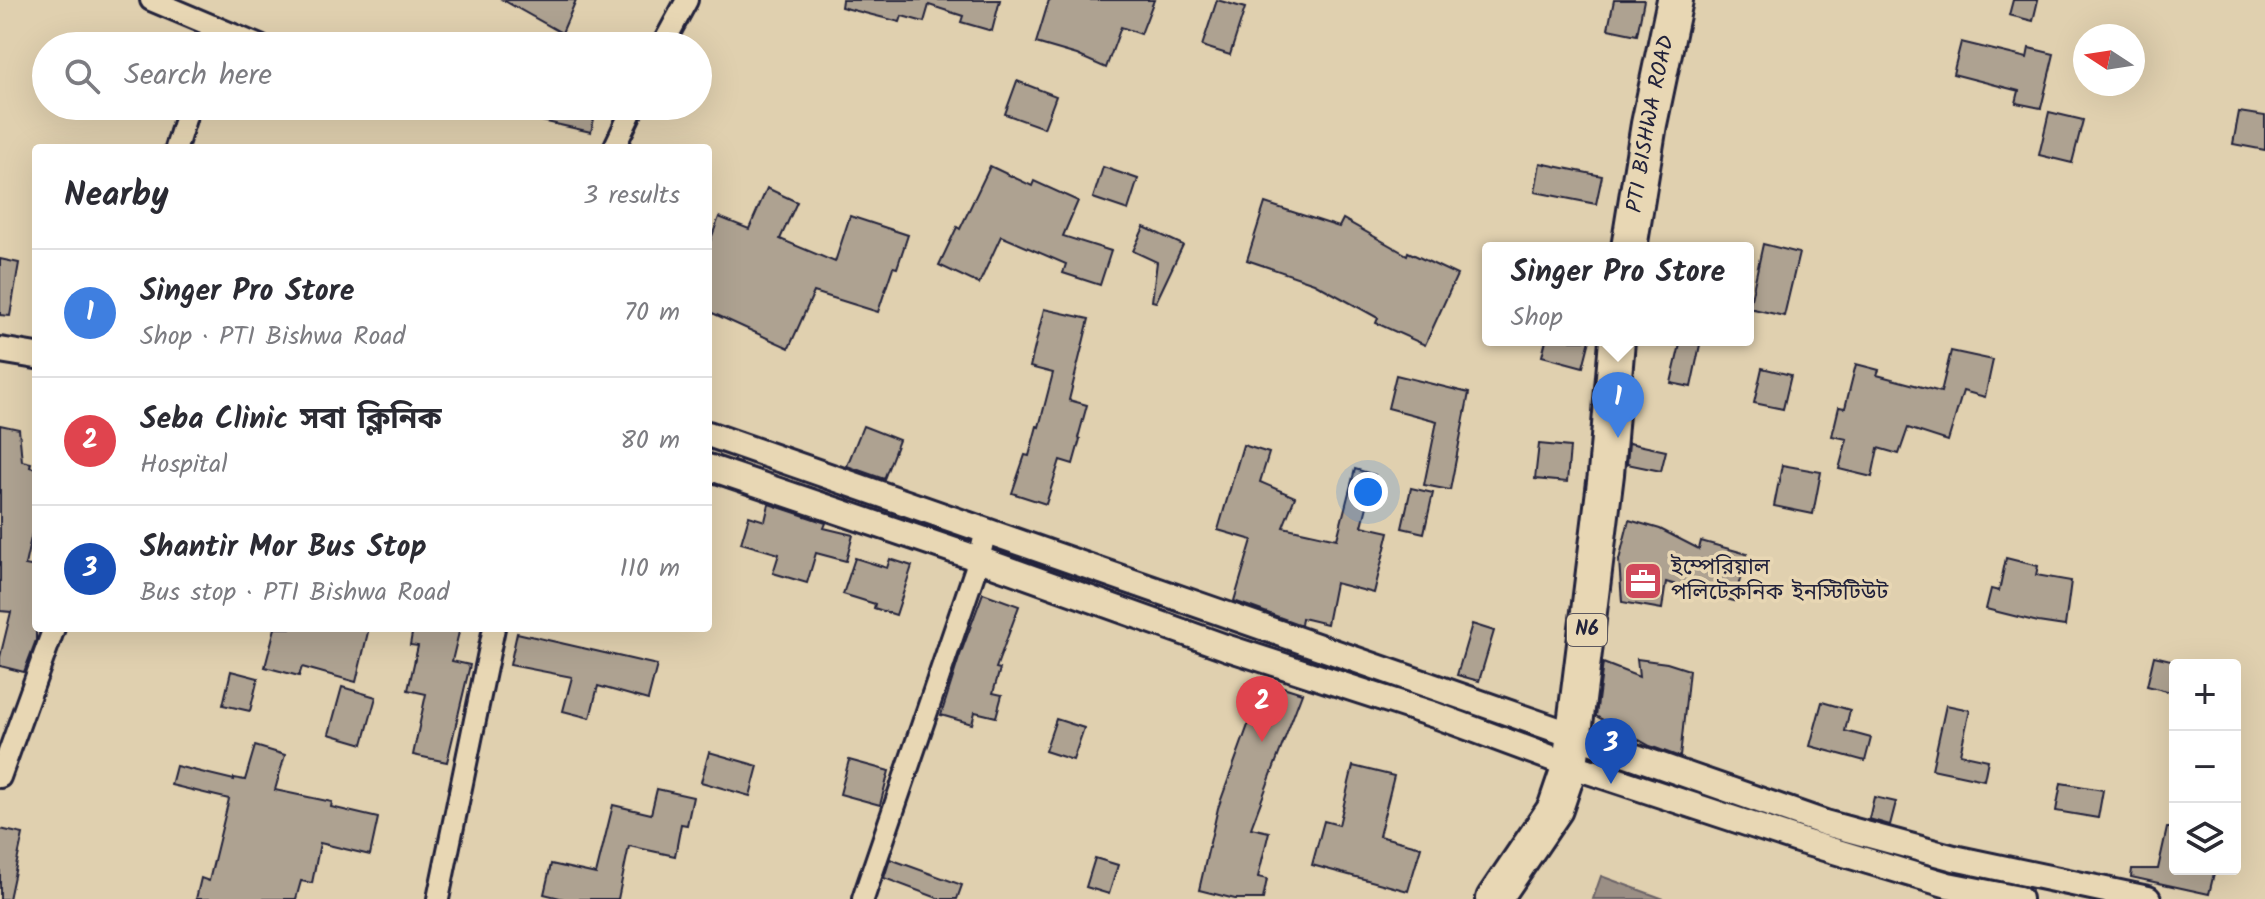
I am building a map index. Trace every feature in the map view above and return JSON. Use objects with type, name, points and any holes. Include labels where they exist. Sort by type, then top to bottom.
[{"type":"highway","name":"PTI BISHWA ROAD","points":[[1630,242],[1649,124],[1675,0]]},
{"type":"highway","name":"N6","points":[[1494,899],[1555,809],[1573,750],[1606,474],[1617,346]]},
{"type":"street","points":[[151,0],[203,32]]},
{"type":"street","points":[[670,32],[687,0]]},
{"type":"street","points":[[177,144],[185,120]]},
{"type":"street","points":[[616,144],[627,120]]},
{"type":"street","points":[[0,350],[32,355]]},
{"type":"street","points":[[712,435],[1187,601],[1804,842],[1946,892],[2019,899]]},
{"type":"street","points":[[712,468],[1178,630],[1435,715],[1573,750],[1954,858],[2148,899]]},
{"type":"street","points":[[863,899],[979,559],[986,530]]},
{"type":"street","points":[[1178,630],[1187,601]]},
{"type":"street","points":[[0,777],[6,738],[52,632]]},
{"type":"street","points":[[438,899],[493,632]]},
{"type":"street","points":[[1946,892],[1954,858]]},
{"type":"shaded area","points":[[1601,876],[1664,899],[1593,899]]},
{"type":"building","points":[[503,0],[576,0],[560,32]]},
{"type":"building","points":[[842,0],[1000,0],[992,31],[961,22],[963,16],[929,5],[924,22],[902,16],[900,22],[841,7]]},
{"type":"building","points":[[1049,0],[1154,0],[1141,34],[1121,27],[1106,68],[1077,55],[1036,43]]},
{"type":"building","points":[[1217,0],[1245,8],[1230,55],[1202,46]]},
{"type":"building","points":[[1614,0],[1644,0],[1637,35],[1608,29]]},
{"type":"building","points":[[2013,0],[2038,0],[2033,21],[2009,15]]},
{"type":"building","points":[[1961,42],[2027,58],[2029,48],[2054,54],[2041,108],[2016,103],[2019,91],[1953,74]]},
{"type":"building","points":[[1017,81],[1056,96],[1044,128],[1005,114]]},
{"type":"building","points":[[2049,112],[2083,120],[2072,163],[2039,155]]},
{"type":"building","points":[[2239,112],[2265,116],[2265,150],[2233,144]]},
{"type":"building","points":[[538,120],[594,120],[591,132]]},
{"type":"building","points":[[1540,163],[1602,176],[1596,204],[1535,192]]},
{"type":"building","points":[[990,166],[1032,186],[1034,181],[1078,201],[1063,236],[1111,251],[1100,285],[1063,273],[1066,264],[1001,236],[979,284],[939,265]]},
{"type":"building","points":[[1103,167],[1138,179],[1128,210],[1093,198]]},
{"type":"building","points":[[767,188],[797,202],[780,239],[835,262],[850,216],[908,235],[878,312],[814,292],[789,348],[712,313],[712,236],[719,217],[749,229]]},
{"type":"building","points":[[1265,203],[1339,227],[1343,219],[1407,255],[1408,252],[1457,275],[1425,345],[1376,323],[1378,318],[1314,283],[1247,260]]},
{"type":"building","points":[[1144,227],[1183,245],[1156,302],[1152,301],[1157,262],[1133,251]]},
{"type":"building","points":[[1763,244],[1799,253],[1784,316],[1754,309],[1754,285]]},
{"type":"building","points":[[0,259],[19,263],[10,316],[0,315]]},
{"type":"building","points":[[1044,309],[1089,319],[1069,400],[1087,405],[1080,439],[1073,464],[1060,460],[1046,504],[1012,493],[1039,427],[1053,373],[1030,367]]},
{"type":"building","points":[[1544,346],[1588,346],[1583,367],[1542,356]]},
{"type":"building","points":[[1680,346],[1700,346],[1691,387],[1671,383]]},
{"type":"building","points":[[1951,351],[1993,360],[1985,397],[1963,391],[1948,441],[1908,428],[1899,454],[1878,448],[1872,477],[1839,469],[1847,439],[1832,436],[1839,407],[1845,408],[1856,364],[1879,370],[1877,375],[1941,392]]},
{"type":"building","points":[[1762,368],[1791,375],[1783,409],[1754,403]]},
{"type":"building","points":[[1396,375],[1469,393],[1450,490],[1424,485],[1437,421],[1388,408]]},
{"type":"building","points":[[0,425],[19,429],[22,461],[31,463],[32,468],[32,533],[25,565],[32,566],[32,632],[36,632],[36,640],[24,672],[0,666],[11,612],[0,611]]},
{"type":"building","points":[[863,426],[899,440],[884,479],[847,466]]},
{"type":"building","points":[[1629,443],[1666,451],[1661,471],[1627,464]]},
{"type":"building","points":[[1539,444],[1570,447],[1567,482],[1535,479]]},
{"type":"building","points":[[1243,445],[1269,453],[1260,482],[1295,497],[1283,527],[1337,539],[1355,469],[1375,475],[1362,526],[1389,532],[1374,593],[1335,583],[1327,624],[1302,618],[1301,625],[1234,601],[1252,540],[1218,530]]},
{"type":"building","points":[[1782,465],[1821,472],[1813,514],[1774,506]]},
{"type":"building","points":[[1411,488],[1433,493],[1424,533],[1402,528]]},
{"type":"building","points":[[769,504],[826,523],[824,528],[853,535],[846,561],[816,553],[807,583],[773,573],[779,554],[741,543],[749,516],[765,521]]},
{"type":"building","points":[[1629,520],[1660,529],[1699,549],[1701,541],[1747,554],[1734,601],[1666,582],[1662,609],[1622,602],[1619,560]]},
{"type":"building","points":[[855,558],[887,568],[890,559],[912,566],[896,615],[874,608],[875,604],[843,594]]},
{"type":"building","points":[[2006,558],[2038,566],[2036,575],[2071,581],[2065,626],[1986,609],[1991,589],[1999,591]]},
{"type":"building","points":[[983,593],[1019,606],[996,668],[1000,669],[993,693],[1002,695],[996,717],[975,712],[972,724],[941,715]]},
{"type":"building","points":[[1472,624],[1494,631],[1479,681],[1457,675]]},
{"type":"building","points":[[274,632],[368,632],[356,682],[302,667],[299,676],[265,667]]},
{"type":"building","points":[[412,632],[459,632],[452,661],[470,665],[447,762],[413,755],[426,694],[408,690],[418,646],[410,645]]},
{"type":"building","points":[[517,633],[657,665],[648,700],[598,686],[590,718],[563,711],[572,677],[510,665]]},
{"type":"building","points":[[2154,656],[2169,660],[2169,692],[2147,686]]},
{"type":"building","points":[[1637,659],[1689,670],[1680,757],[1650,746],[1596,716],[1603,663],[1639,677]]},
{"type":"building","points":[[231,671],[258,678],[250,711],[223,705]]},
{"type":"building","points":[[1264,681],[1302,693],[1251,828],[1269,832],[1258,877],[1267,879],[1263,899],[1235,899],[1199,890],[1218,808]]},
{"type":"building","points":[[342,687],[376,697],[363,744],[329,734]]},
{"type":"building","points":[[1822,702],[1850,710],[1845,731],[1871,738],[1865,761],[1810,746]]},
{"type":"building","points":[[1946,705],[1970,710],[1960,754],[1988,760],[1984,780],[1932,769]]},
{"type":"building","points":[[1056,719],[1084,728],[1073,760],[1045,751]]},
{"type":"building","points":[[255,746],[285,755],[275,790],[332,802],[331,807],[378,818],[370,855],[320,843],[312,883],[301,881],[296,899],[196,899],[201,878],[209,881],[229,799],[171,785],[176,766],[245,780]]},
{"type":"building","points":[[709,752],[758,766],[750,796],[701,782]]},
{"type":"building","points":[[849,760],[889,771],[880,805],[840,794]]},
{"type":"building","points":[[1353,766],[1394,776],[1379,836],[1421,847],[1408,891],[1312,865],[1324,821],[1339,825]]},
{"type":"building","points":[[2061,783],[2103,790],[2098,818],[2056,811]]},
{"type":"building","points":[[657,789],[693,797],[687,825],[681,824],[675,856],[629,846],[618,899],[564,899],[544,894],[551,864],[596,874],[613,805],[651,814]]},
{"type":"building","points":[[1874,797],[1896,802],[1890,825],[1869,819]]},
{"type":"building","points":[[2169,828],[2169,875],[2214,875],[2209,894],[2131,877],[2132,869],[2158,869]]},
{"type":"building","points":[[0,829],[23,834],[9,899],[0,899]]},
{"type":"building","points":[[1095,858],[1118,865],[1109,894],[1086,887]]},
{"type":"building","points":[[890,859],[962,885],[957,899],[940,899],[884,878]]},
{"type":"place","name":"Singer Pro Store","points":[[1618,438]]},
{"type":"place","name":"ইম্পেরিয়াল পলিটেকনিক ইনস্টিটিউট","points":[[1643,581]]},
{"type":"place","name":"Seba Clinic সবা ক্লিনিক","points":[[1262,742]]},
{"type":"place","name":"Shantir Mor Bus Stop","points":[[1611,784]]}]
